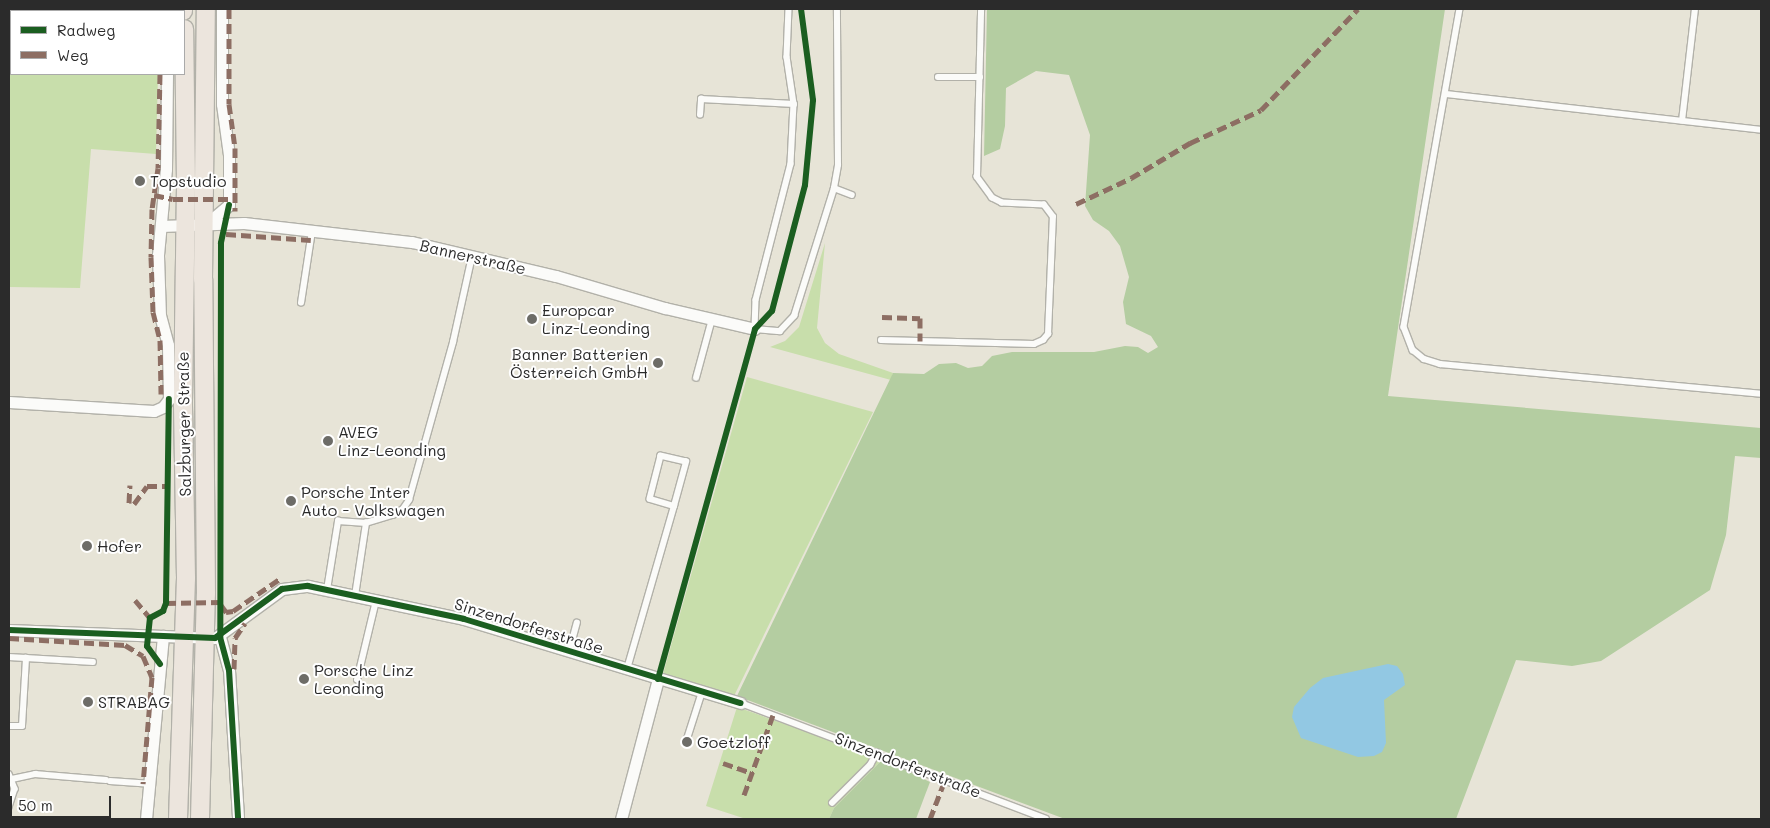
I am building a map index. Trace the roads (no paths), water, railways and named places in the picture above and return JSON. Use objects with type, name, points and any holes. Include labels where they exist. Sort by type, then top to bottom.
[{"type":"main road","name":"Salzburger Straße","points":[[200,819],[212,638],[207,495],[206,9]]},
{"type":"main road","name":"Salzburger Straße","points":[[178,819],[186,578],[183,401],[184,75]]},
{"type":"street","points":[[205,224],[229,205],[229,155],[222,104],[222,9]]},
{"type":"street","name":"Salzburger Straße","points":[[9,402],[143,411],[163,407],[169,398],[168,345],[160,316],[161,226],[166,169],[167,75]]},
{"type":"street","name":"Bannerstraße","points":[[161,226],[244,223],[412,242],[755,329]]},
{"type":"street","name":"Sinzendorferstraße","points":[[212,638],[282,589],[295,586],[327,590],[464,619],[626,670],[741,703]]},
{"type":"street","points":[[9,630],[212,638]]},
{"type":"street","points":[[146,819],[163,636]]},
{"type":"street","name":"Salzburger Straße","points":[[212,638],[229,670],[238,819]]},
{"type":"street","points":[[621,819],[658,679]]},
{"type":"lane","points":[[789,9],[786,58],[794,104],[791,164],[756,300],[755,329],[780,331],[794,316],[834,188],[838,166],[837,9]]},
{"type":"lane","points":[[881,340],[1027,344],[1043,340],[1048,334],[1053,217],[1044,205],[1002,203],[982,188],[977,177],[981,9]]},
{"type":"lane","points":[[1460,9],[1447,94],[1404,327],[1409,344],[1418,355],[1440,364],[1761,394]]},
{"type":"lane","points":[[1682,121],[1695,9]]},
{"type":"lane","points":[[938,77],[980,77]]},
{"type":"lane","points":[[1447,94],[1761,130]]},
{"type":"lane","points":[[700,115],[701,99],[794,104]]},
{"type":"lane","points":[[834,188],[852,196]]},
{"type":"lane","points":[[300,303],[312,231]]},
{"type":"lane","points":[[327,590],[338,521],[366,523],[403,510],[409,500],[453,342],[472,256]]},
{"type":"lane","points":[[696,378],[712,319]]},
{"type":"lane","points":[[626,670],[674,506],[686,462],[662,456],[650,499],[674,506]]},
{"type":"lane","points":[[355,596],[366,523]]},
{"type":"lane","points":[[357,680],[376,601]]},
{"type":"lane","points":[[569,652],[577,623]]},
{"type":"lane","points":[[9,657],[93,662]]},
{"type":"lane","points":[[9,726],[22,726],[26,658]]},
{"type":"lane","points":[[686,742],[702,692]]},
{"type":"lane","name":"Sinzendorferstraße","points":[[741,703],[877,753],[1046,819]]},
{"type":"lane","points":[[832,803],[870,765],[877,753]]},
{"type":"lane","points":[[9,808],[14,794],[10,777],[35,774],[149,784]]},
{"type":"water","points":[[1388,664],[1397,666],[1403,674],[1405,685],[1384,700],[1386,743],[1382,752],[1374,756],[1358,757],[1301,738],[1292,717],[1294,707],[1310,688],[1323,678]]},
{"type":"place","name":"Topstudio","points":[[140,181]]},
{"type":"place","name":"Europcar Linz-Leonding","points":[[532,319]]},
{"type":"place","name":"Banner Batterien Österreich GmbH","points":[[658,363]]},
{"type":"place","name":"AVEG Linz-Leonding","points":[[328,441]]},
{"type":"place","name":"Porsche Inter Auto - Volkswagen","points":[[291,501]]},
{"type":"place","name":"Hofer","points":[[87,546]]},
{"type":"place","name":"Porsche Linz Leonding","points":[[304,679]]},
{"type":"place","name":"STRABAG","points":[[88,702]]},
{"type":"place","name":"Goetzloff","points":[[687,742]]}]
